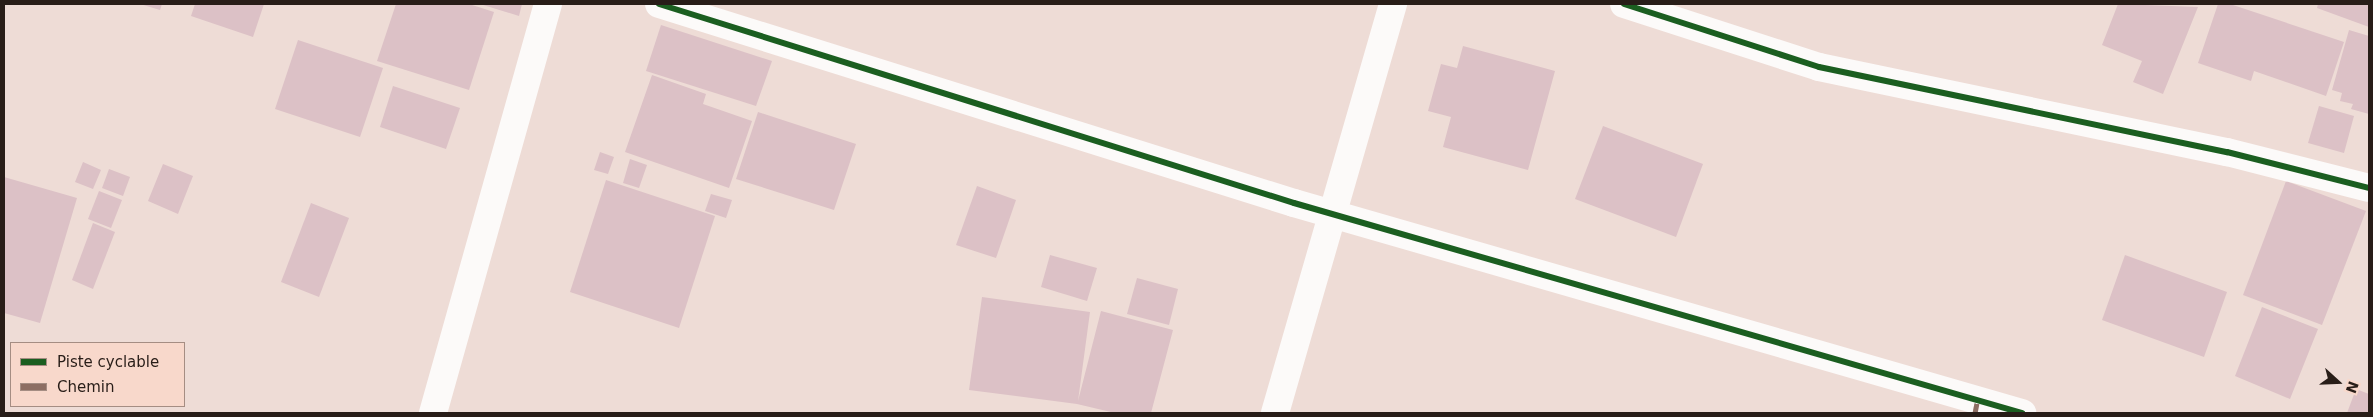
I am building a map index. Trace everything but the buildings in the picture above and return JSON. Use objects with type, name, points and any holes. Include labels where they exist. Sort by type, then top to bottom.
[{"type":"street","points":[[433,413],[548,4]]},
{"type":"street","points":[[659,4],[1336,214],[2022,413]]},
{"type":"street","points":[[1275,413],[1336,214],[1393,4]]},
{"type":"street","points":[[1624,4],[1819,67],[2227,152],[2369,188]]},
{"type":"marked path","points":[[1975,413],[1977,403]]},
{"type":"cycle path","points":[[659,4],[1294,203],[2022,413]]},
{"type":"cycle path","points":[[1624,4],[1819,67],[2227,152],[2369,188]]}]
